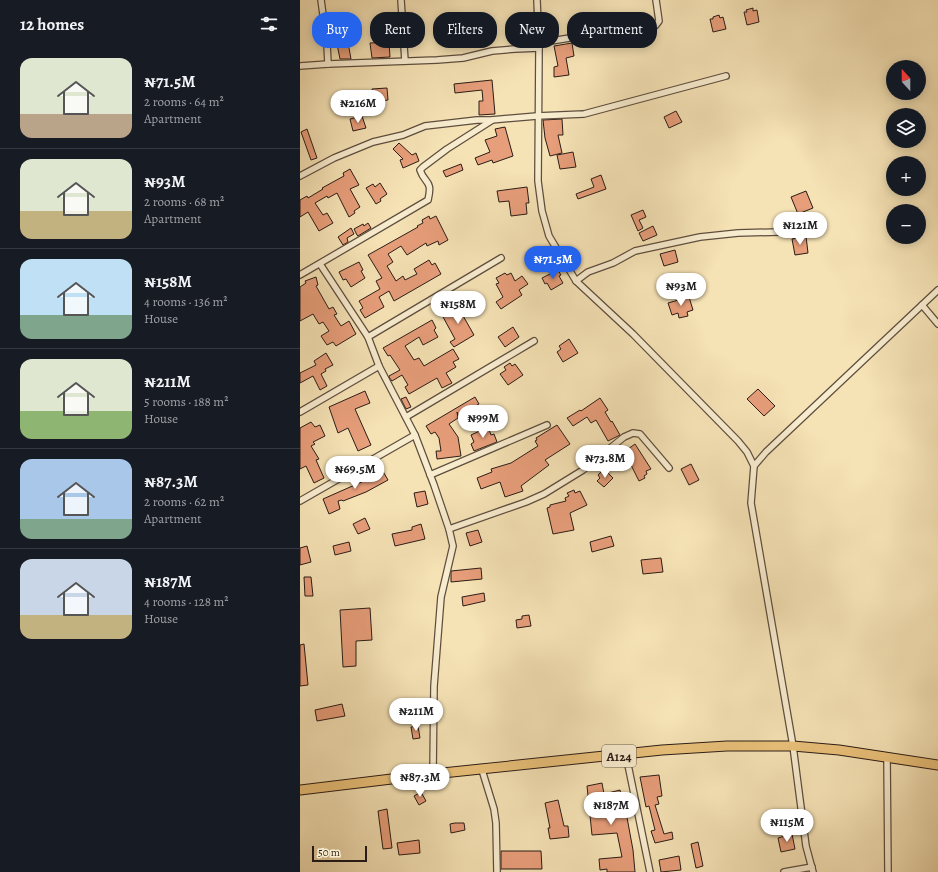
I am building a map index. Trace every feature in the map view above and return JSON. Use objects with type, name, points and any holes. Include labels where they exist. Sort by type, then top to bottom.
[{"type":"highway","name":"A124","points":[[300,790],[433,774],[626,755],[662,750],[727,746],[793,746],[839,750],[938,765]]},
{"type":"street","points":[[321,0],[328,64]]},
{"type":"street","points":[[401,0],[405,61]]},
{"type":"street","points":[[537,0],[538,12]]},
{"type":"street","points":[[559,41],[590,35],[603,29],[611,28],[635,33],[648,31],[655,28],[659,21],[656,0]]},
{"type":"street","points":[[300,66],[462,58],[492,51],[521,48]]},
{"type":"street","points":[[539,48],[538,182],[542,211],[549,236],[576,281],[633,334],[738,441],[747,452],[754,466],[751,502],[793,746],[806,846],[813,870],[784,872]]},
{"type":"street","points":[[300,176],[334,158],[367,145],[403,135],[419,128],[477,120],[584,114],[726,76]]},
{"type":"street","points":[[300,275],[428,200],[430,187],[421,173],[420,170],[422,167],[491,120]]},
{"type":"street","points":[[576,281],[588,272],[613,263],[635,251],[700,237],[738,233],[779,232]]},
{"type":"street","points":[[368,336],[501,258]]},
{"type":"street","points":[[320,264],[368,336],[379,366],[415,435],[449,529],[453,546],[442,597],[437,649],[434,686],[433,774]]},
{"type":"street","points":[[754,466],[766,452],[938,290]]},
{"type":"street","points":[[922,305],[938,324]]},
{"type":"street","points":[[406,417],[534,341]]},
{"type":"street","points":[[300,412],[379,366]]},
{"type":"street","points":[[430,475],[547,425]]},
{"type":"street","points":[[449,529],[526,502],[544,494],[583,470],[624,437],[633,432],[640,434],[669,468]]},
{"type":"street","points":[[300,501],[415,435]]},
{"type":"street","points":[[626,755],[650,872]]},
{"type":"street","points":[[887,757],[888,872]]},
{"type":"street","points":[[482,770],[494,810],[496,824],[497,872]]},
{"type":"building","points":[[753,8],[753,11],[757,10],[759,22],[747,25],[744,12],[747,12],[746,10]]},
{"type":"building","points":[[719,15],[720,18],[723,17],[726,29],[713,32],[710,19],[713,19],[713,17]]},
{"type":"building","points":[[567,44],[567,48],[573,48],[574,56],[566,58],[569,75],[554,77],[554,67],[558,66],[554,48],[559,48],[559,45]]},
{"type":"building","points":[[338,48],[349,48],[351,59],[340,59]]},
{"type":"building","points":[[371,48],[389,48],[390,57],[372,58]]},
{"type":"building","points":[[492,80],[495,114],[479,115],[479,101],[483,101],[482,90],[455,93],[454,84]]},
{"type":"building","points":[[387,88],[388,100],[373,102],[372,89]]},
{"type":"building","points":[[676,111],[682,122],[669,128],[664,117]]},
{"type":"building","points":[[362,116],[366,128],[353,131],[350,119]]},
{"type":"building","points":[[562,119],[563,135],[558,135],[562,153],[550,156],[545,138],[543,120]]},
{"type":"building","points":[[505,127],[513,156],[493,163],[492,160],[478,165],[475,158],[490,152],[485,140],[497,136],[495,129]]},
{"type":"building","points":[[307,129],[317,158],[311,160],[301,132]]},
{"type":"building","points":[[399,143],[412,155],[416,153],[419,161],[403,168],[400,160],[403,159],[393,149]]},
{"type":"building","points":[[573,152],[576,167],[560,169],[557,155]]},
{"type":"building","points":[[461,164],[463,170],[446,177],[443,171]]},
{"type":"building","points":[[350,169],[359,185],[350,189],[360,207],[349,217],[337,193],[328,198],[327,196],[315,203],[323,215],[327,213],[333,223],[319,231],[308,212],[300,217],[300,200],[307,196],[308,198],[323,189],[322,188],[344,176],[343,173]]},
{"type":"building","points":[[601,175],[606,189],[578,199],[576,194],[594,187],[591,179]]},
{"type":"building","points":[[380,183],[387,194],[376,204],[366,188],[373,184],[375,187]]},
{"type":"building","points":[[527,187],[529,203],[526,203],[527,214],[511,216],[509,201],[499,202],[497,191]]},
{"type":"building","points":[[806,191],[813,208],[798,214],[791,197]]},
{"type":"building","points":[[643,210],[646,217],[639,220],[643,228],[638,231],[631,215]]},
{"type":"building","points":[[429,216],[430,219],[436,216],[448,240],[439,245],[438,241],[427,246],[426,243],[407,255],[401,246],[388,254],[393,262],[387,266],[396,281],[403,276],[405,280],[417,274],[414,269],[429,260],[432,265],[435,263],[441,274],[394,301],[389,291],[379,297],[384,307],[365,318],[360,310],[363,308],[359,301],[380,289],[376,281],[382,278],[368,255],[418,227],[417,226],[423,223],[422,220]]},
{"type":"building","points":[[368,223],[371,228],[358,236],[354,229]]},
{"type":"building","points":[[653,226],[657,235],[643,241],[639,233]]},
{"type":"building","points":[[351,228],[354,234],[347,238],[348,242],[343,245],[338,237]]},
{"type":"building","points":[[806,236],[808,253],[795,255],[792,239]]},
{"type":"building","points":[[675,250],[678,262],[664,266],[660,254]]},
{"type":"building","points":[[359,262],[363,270],[361,271],[365,278],[351,287],[346,279],[343,280],[339,272]]},
{"type":"building","points":[[558,270],[561,275],[559,276],[563,283],[551,290],[542,278]]},
{"type":"building","points":[[505,273],[507,275],[511,273],[515,281],[522,276],[528,284],[519,290],[522,295],[501,309],[496,302],[503,297],[496,284],[499,283],[496,278]]},
{"type":"building","points":[[316,277],[318,285],[316,286],[329,309],[333,307],[337,314],[334,315],[341,326],[349,321],[356,334],[336,346],[333,342],[327,345],[321,336],[329,331],[323,322],[319,324],[313,314],[300,321],[300,287],[306,283],[305,281]]},
{"type":"building","points":[[689,297],[693,310],[687,312],[688,316],[679,318],[678,313],[672,315],[668,303]]},
{"type":"building","points":[[458,302],[464,313],[462,314],[474,335],[454,347],[450,342],[455,339],[442,315],[449,311],[447,308]]},
{"type":"building","points":[[432,320],[436,328],[434,330],[438,337],[423,345],[419,337],[405,346],[414,360],[419,358],[424,366],[453,349],[459,359],[453,362],[456,367],[446,373],[452,383],[442,388],[437,378],[409,394],[405,387],[408,385],[402,375],[392,381],[389,377],[400,370],[390,355],[388,356],[383,348]]},
{"type":"building","points":[[513,327],[519,337],[505,347],[498,337]]},
{"type":"building","points":[[569,339],[578,353],[563,362],[557,352],[561,349],[559,346]]},
{"type":"building","points":[[326,353],[333,365],[325,369],[326,371],[321,374],[327,386],[320,390],[313,376],[300,383],[300,373],[316,365],[314,361]]},
{"type":"building","points":[[510,363],[512,366],[515,364],[523,375],[508,385],[500,374],[506,370],[504,367]]},
{"type":"building","points":[[758,389],[775,406],[764,416],[747,399]]},
{"type":"building","points":[[365,391],[370,403],[355,409],[371,445],[358,451],[348,428],[338,433],[329,407]]},
{"type":"building","points":[[406,397],[411,407],[406,409],[401,399]]},
{"type":"building","points":[[475,397],[479,404],[477,405],[481,414],[465,423],[462,416],[459,417],[457,412],[458,418],[449,424],[458,437],[461,456],[437,459],[436,451],[441,451],[439,438],[435,432],[431,434],[426,426]]},
{"type":"building","points":[[600,398],[608,410],[605,412],[620,435],[608,441],[596,420],[591,423],[587,417],[573,426],[567,418],[580,410],[581,411]]},
{"type":"building","points":[[311,422],[315,427],[320,425],[325,436],[313,442],[315,444],[311,446],[319,459],[316,460],[324,478],[314,483],[306,466],[300,469],[300,428]]},
{"type":"building","points":[[557,425],[570,444],[545,460],[549,465],[521,486],[523,491],[505,497],[500,482],[481,489],[477,478],[492,472],[491,469],[511,463],[538,446],[535,441],[537,440],[536,438]]},
{"type":"building","points":[[488,427],[491,435],[494,434],[497,442],[474,451],[471,444],[474,442],[471,435]]},
{"type":"building","points":[[635,444],[651,469],[646,471],[647,474],[644,476],[645,478],[639,481],[630,463],[626,465],[617,453],[622,449],[624,452]]},
{"type":"building","points":[[691,464],[699,480],[689,485],[681,469]]},
{"type":"building","points":[[381,468],[388,480],[366,492],[343,501],[338,501],[340,509],[329,514],[323,499],[366,480],[365,477]]},
{"type":"building","points":[[602,471],[604,473],[606,471],[613,478],[604,487],[597,481],[600,478],[598,475]]},
{"type":"building","points":[[574,490],[575,493],[580,491],[587,505],[570,513],[574,530],[553,534],[547,508],[550,507],[550,505],[566,501],[565,498],[569,496],[567,493]]},
{"type":"building","points":[[425,491],[428,504],[417,507],[414,493]]},
{"type":"building","points":[[365,518],[370,529],[358,534],[353,524]]},
{"type":"building","points":[[421,524],[425,539],[395,546],[392,534],[412,530],[412,527]]},
{"type":"building","points":[[478,530],[482,542],[470,546],[466,533]]},
{"type":"building","points":[[611,536],[614,546],[592,552],[590,542]]},
{"type":"building","points":[[349,542],[351,551],[335,555],[333,546]]},
{"type":"building","points":[[307,546],[311,562],[300,565],[300,548]]},
{"type":"building","points":[[661,558],[663,572],[643,574],[641,560]]},
{"type":"building","points":[[481,568],[482,579],[451,582],[451,571]]},
{"type":"building","points":[[304,577],[311,577],[313,596],[305,596]]},
{"type":"building","points":[[484,593],[485,601],[463,606],[462,597]]},
{"type":"building","points":[[370,608],[372,640],[356,641],[356,666],[343,667],[340,610]]},
{"type":"building","points":[[529,615],[531,626],[517,628],[516,620],[522,619],[522,616]]},
{"type":"building","points":[[304,644],[308,685],[300,686],[300,645]]},
{"type":"building","points":[[342,704],[345,716],[317,721],[315,710]]},
{"type":"building","points":[[418,726],[420,738],[413,739],[411,727]]},
{"type":"building","points":[[659,775],[662,796],[657,797],[659,804],[655,805],[664,834],[672,832],[673,839],[655,843],[651,831],[655,830],[649,806],[646,807],[640,777]]},
{"type":"building","points":[[602,783],[604,794],[620,790],[626,812],[633,850],[635,872],[607,872],[607,869],[600,870],[599,859],[622,857],[617,833],[592,835],[587,786]]},
{"type":"building","points":[[421,792],[426,801],[419,805],[414,796]]},
{"type":"building","points":[[558,800],[564,826],[568,826],[569,837],[550,839],[548,828],[550,828],[545,803]]},
{"type":"building","points":[[387,809],[392,848],[383,849],[378,811]]},
{"type":"building","points":[[464,823],[465,830],[451,833],[450,824]]},
{"type":"building","points":[[792,834],[795,849],[781,852],[778,838]]},
{"type":"building","points":[[419,840],[420,853],[399,855],[397,843]]},
{"type":"building","points":[[698,842],[703,866],[696,868],[691,844]]},
{"type":"building","points":[[501,851],[541,851],[542,869],[501,869]]},
{"type":"building","points":[[679,856],[681,870],[661,872],[659,860]]}]
